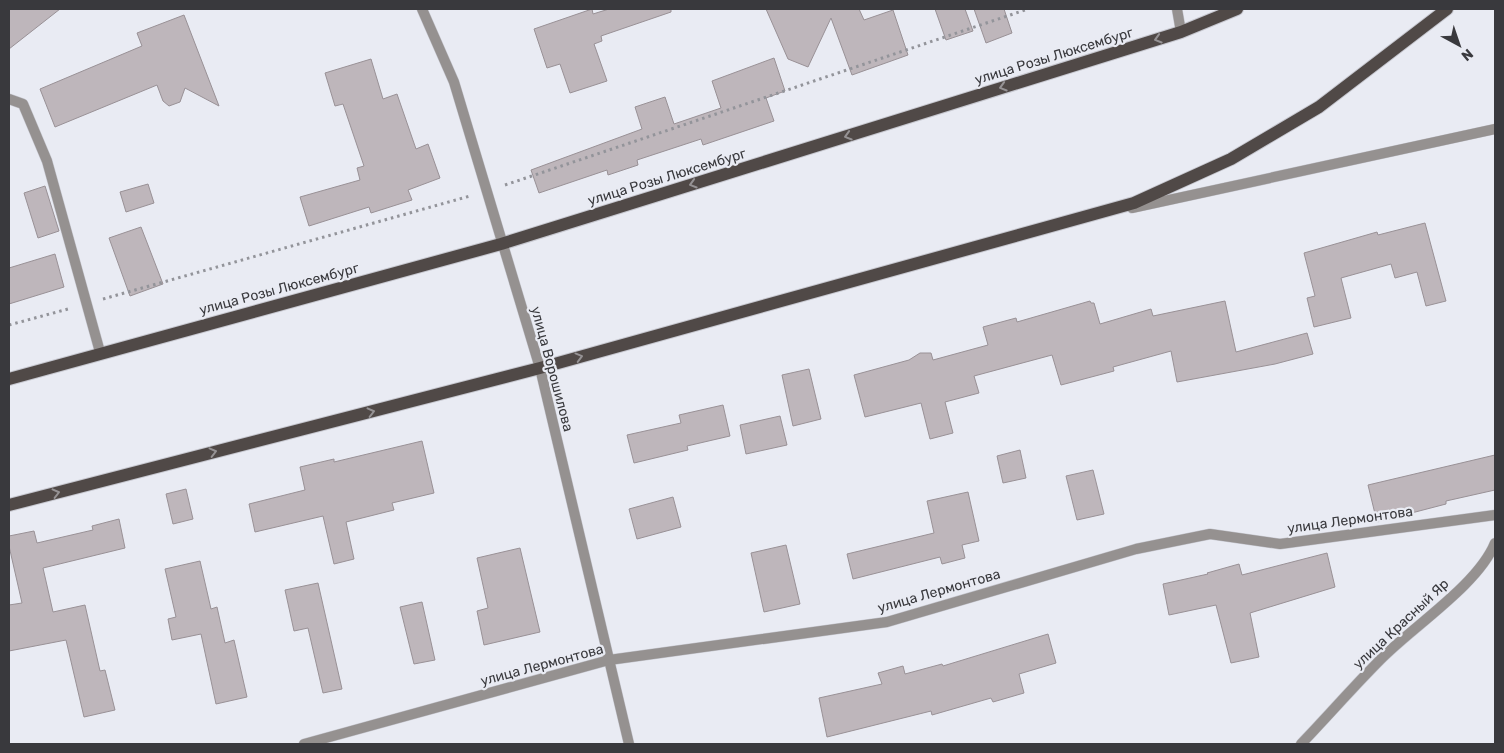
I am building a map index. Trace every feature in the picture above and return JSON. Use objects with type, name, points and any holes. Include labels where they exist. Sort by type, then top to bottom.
[{"type":"main road","name":"улица Розы Люксембург","points":[[9,379],[100,352],[501,244],[1181,32],[1236,9]]},
{"type":"main road","points":[[9,505],[540,368],[1134,203],[1231,159],[1319,107],[1447,9]]},
{"type":"street","name":"улица Ворошилова","points":[[422,9],[454,82],[501,244],[540,368],[629,744]]},
{"type":"street","points":[[1177,9],[1181,32]]},
{"type":"street","points":[[9,99],[23,104],[47,161],[100,352]]},
{"type":"street","points":[[1064,223],[1495,129]]},
{"type":"street","name":"улица Лермонтова","points":[[304,744],[608,660],[888,622],[1136,549],[1210,534],[1280,544],[1495,515]]},
{"type":"street","name":"улица Красный Яр","points":[[1300,744],[1380,660],[1445,604],[1490,557],[1495,543]]},
{"type":"path","points":[[9,325],[487,191],[1028,9]]},
{"type":"building","points":[[9,9],[60,9],[9,49]]},
{"type":"building","points":[[592,9],[593,14],[609,9],[671,9],[671,12],[601,36],[602,41],[594,44],[607,81],[570,93],[560,64],[547,68],[534,29]]},
{"type":"building","points":[[766,9],[859,9],[864,20],[893,10],[908,55],[852,75],[831,18],[808,67],[788,59]]},
{"type":"building","points":[[935,9],[965,9],[973,31],[946,40]]},
{"type":"building","points":[[974,9],[1004,9],[1012,33],[986,43]]},
{"type":"building","points":[[184,15],[219,106],[185,88],[180,102],[169,106],[163,101],[157,85],[55,127],[40,89],[142,46],[137,33]]},
{"type":"building","points":[[774,58],[785,91],[766,98],[774,121],[703,145],[701,139],[637,160],[638,165],[608,175],[607,170],[539,193],[531,170],[642,129],[635,107],[665,97],[674,124],[721,108],[712,81]]},
{"type":"building","points":[[371,59],[383,99],[397,94],[416,149],[428,144],[440,178],[408,190],[412,200],[371,213],[369,207],[309,226],[300,197],[360,180],[357,168],[364,166],[343,104],[335,106],[325,73]]},
{"type":"building","points":[[148,184],[154,203],[126,212],[120,192]]},
{"type":"building","points":[[45,186],[59,231],[38,238],[24,193]]},
{"type":"building","points":[[1425,223],[1446,301],[1426,306],[1417,272],[1395,278],[1391,264],[1341,278],[1351,318],[1314,327],[1307,298],[1315,296],[1304,253],[1377,232],[1378,235]]},
{"type":"building","points":[[141,227],[163,284],[130,296],[109,238]]},
{"type":"building","points":[[55,254],[64,287],[9,304],[9,268]]},
{"type":"building","points":[[1090,301],[1094,303],[1100,324],[1151,309],[1153,316],[1225,301],[1236,352],[1307,333],[1313,354],[1275,364],[1177,382],[1171,351],[1113,367],[1114,371],[1061,385],[1052,355],[974,376],[979,393],[945,402],[953,433],[930,439],[921,403],[865,417],[854,375],[909,360],[920,353],[931,353],[933,360],[988,345],[983,327],[1016,318],[1017,322]]},
{"type":"building","points":[[809,369],[821,419],[793,426],[782,375]]},
{"type":"building","points":[[723,405],[730,436],[687,446],[688,450],[634,463],[627,435],[681,423],[679,415]]},
{"type":"building","points":[[780,416],[787,445],[746,454],[740,425]]},
{"type":"building","points":[[422,441],[434,493],[392,503],[394,510],[346,522],[354,559],[334,564],[323,516],[255,532],[249,504],[305,490],[300,467],[334,459],[334,462]]},
{"type":"building","points":[[1020,450],[1026,478],[1003,483],[997,456]]},
{"type":"building","points":[[1495,455],[1495,490],[1446,501],[1446,504],[1377,522],[1368,485]]},
{"type":"building","points":[[1093,470],[1104,514],[1077,520],[1066,476]]},
{"type":"building","points":[[186,489],[193,519],[173,524],[166,494]]},
{"type":"building","points":[[968,492],[979,541],[962,545],[965,558],[942,564],[940,557],[853,579],[847,554],[934,533],[927,501]]},
{"type":"building","points":[[673,497],[681,527],[637,539],[629,509]]},
{"type":"building","points":[[119,519],[125,548],[43,568],[53,612],[85,605],[100,671],[105,670],[115,710],[84,717],[66,640],[9,651],[9,605],[22,603],[9,546],[9,536],[34,531],[37,543],[93,530],[92,526]]},
{"type":"building","points":[[786,545],[800,604],[764,612],[751,553]]},
{"type":"building","points":[[520,548],[540,632],[484,645],[477,611],[488,608],[477,558]]},
{"type":"building","points":[[1327,553],[1335,587],[1250,613],[1259,657],[1231,663],[1216,605],[1169,615],[1163,584],[1208,574],[1239,564],[1242,575]]},
{"type":"building","points":[[200,561],[211,609],[217,607],[225,643],[234,640],[247,697],[216,704],[201,634],[172,640],[168,619],[176,617],[165,569]]},
{"type":"building","points":[[318,583],[342,689],[323,693],[308,628],[294,631],[285,590]]},
{"type":"building","points":[[422,602],[435,660],[414,664],[400,607]]},
{"type":"building","points":[[1048,634],[1056,663],[1019,674],[1024,693],[993,702],[991,698],[932,715],[931,711],[827,737],[819,698],[882,684],[878,673],[903,666],[905,674],[942,664],[943,666]]}]
